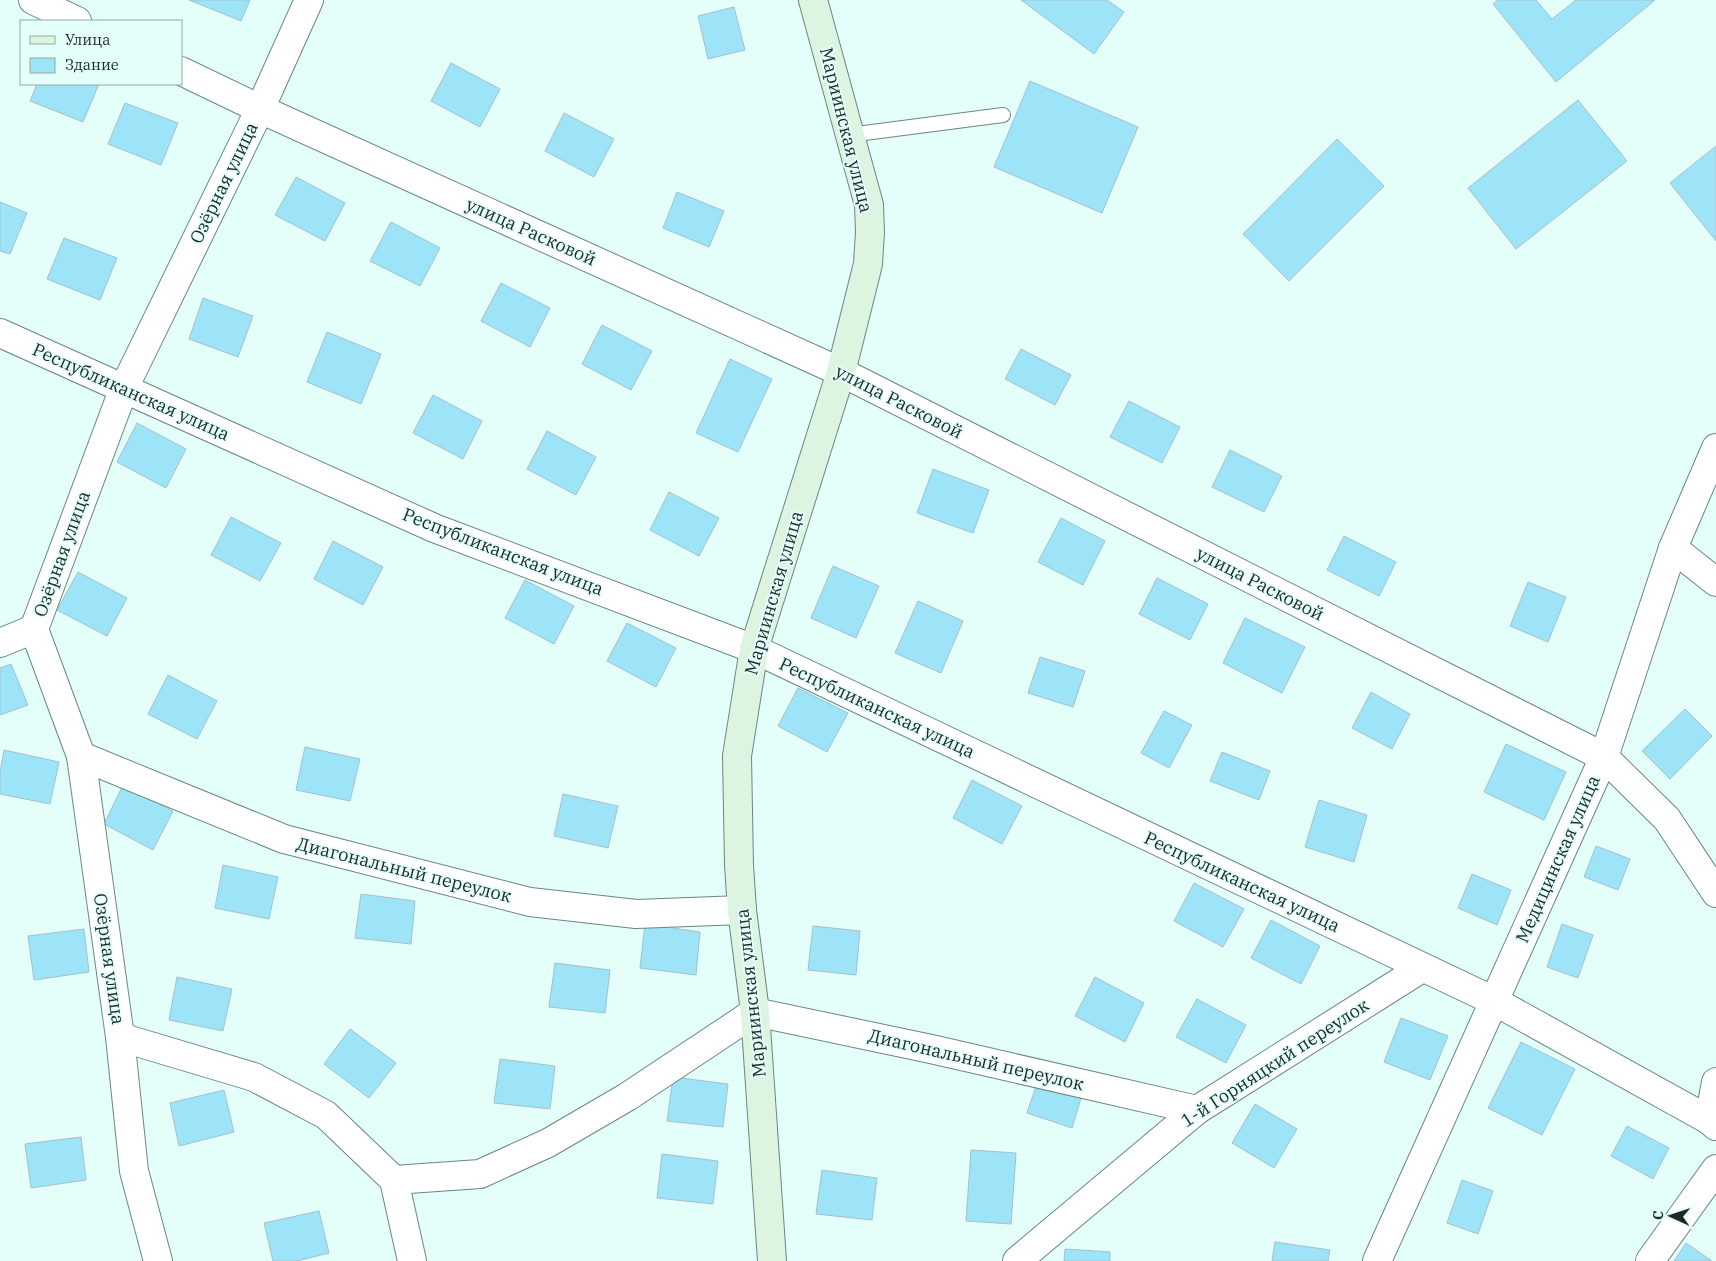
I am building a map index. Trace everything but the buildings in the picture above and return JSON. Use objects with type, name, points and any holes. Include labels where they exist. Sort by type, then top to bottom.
[{"type":"main road","name":"Мариинская улица","points":[[772,1261],[755,1012],[742,910],[739,865],[737,756],[754,649],[841,372],[868,264],[870,232],[869,205],[813,0]]},
{"type":"street","points":[[32,0],[75,20]]},
{"type":"street","name":"Озёрная улица","points":[[158,1261],[134,1171],[120,1037],[81,756],[34,629],[124,388],[260,109],[309,0]]},
{"type":"street","name":"улица Расковой","points":[[182,71],[260,109],[841,372],[1604,757],[1667,819],[1716,893]]},
{"type":"street","name":"Республиканская улица","points":[[0,333],[434,528],[754,649],[1494,1001],[1713,1123]]},
{"type":"street","name":"Медицинская улица","points":[[1377,1261],[1604,757],[1673,548],[1716,448]]},
{"type":"street","points":[[1673,548],[1716,582]]},
{"type":"street","points":[[0,643],[34,629]]},
{"type":"street","name":"Диагональный переулок","points":[[81,756],[284,839],[530,902],[636,914],[742,910]]},
{"type":"street","name":"1-й Горняцкий переулок","points":[[1016,1261],[1197,1110],[1422,968]]},
{"type":"street","points":[[394,1180],[480,1174],[548,1142],[627,1097],[755,1012]]},
{"type":"street","name":"Диагональный переулок","points":[[755,1012],[930,1049],[1197,1110]]},
{"type":"street","points":[[120,1037],[254,1078],[326,1114],[394,1180],[412,1261]]},
{"type":"street","points":[[1713,1123],[1716,1082]]},
{"type":"street","points":[[1650,1261],[1716,1169]]},
{"type":"lane","points":[[849,135],[1003,115]]}]
